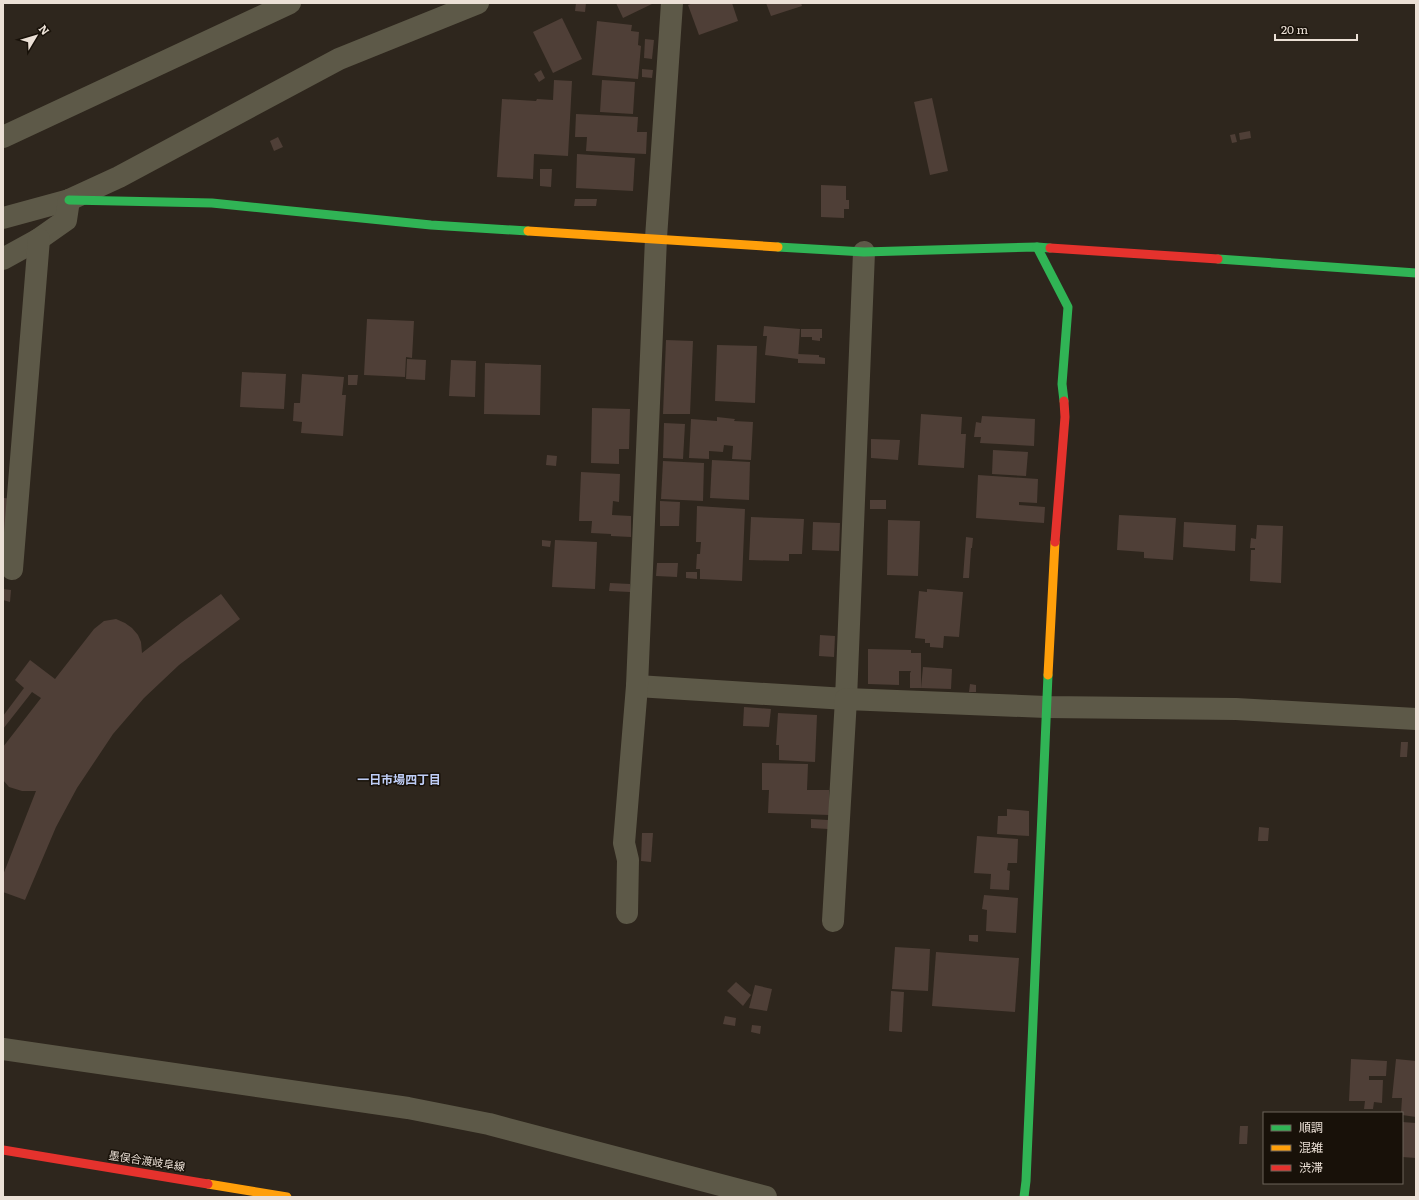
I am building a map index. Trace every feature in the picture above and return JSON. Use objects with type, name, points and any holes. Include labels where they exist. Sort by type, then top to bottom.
[{"type":"street","points":[[3,137],[290,3]]},
{"type":"street","points":[[3,218],[69,200],[119,177],[338,59],[478,3]]},
{"type":"street","points":[[627,913],[628,860],[624,843],[637,686],[656,238],[672,3]]},
{"type":"street","points":[[69,200],[212,203],[431,225],[864,252],[1037,247],[1416,273]]},
{"type":"street","points":[[3,259],[39,239],[66,220],[69,200]]},
{"type":"street","points":[[12,568],[39,239]]},
{"type":"street","points":[[1024,1197],[1026,1181],[1046,706],[1056,522],[1065,417],[1062,384],[1068,307],[1037,247]]},
{"type":"street","points":[[833,921],[846,699],[864,252]]},
{"type":"street","points":[[637,686],[846,699],[1046,706],[1236,709],[1416,719]]},
{"type":"street","points":[[3,1049],[408,1108],[489,1124],[766,1197]]},
{"type":"street","name":"墨俣合渡岐阜線","points":[[3,1150],[286,1197]]},
{"type":"building","points":[[576,3],[586,3],[585,12],[575,11]]},
{"type":"building","points":[[616,3],[654,3],[623,18]]},
{"type":"building","points":[[693,3],[732,3],[738,21],[699,35],[688,5]]},
{"type":"building","points":[[766,3],[801,3],[802,6],[771,16]]},
{"type":"building","points":[[562,18],[582,59],[553,73],[533,32]]},
{"type":"building","points":[[597,21],[632,25],[631,31],[639,32],[638,45],[641,46],[638,79],[592,75]]},
{"type":"building","points":[[645,39],[654,40],[652,59],[644,58]]},
{"type":"building","points":[[642,69],[653,70],[652,78],[642,77]]},
{"type":"building","points":[[541,70],[545,78],[539,82],[534,74]]},
{"type":"building","points":[[554,80],[572,81],[568,156],[534,154],[533,179],[497,177],[502,99],[536,101],[537,99],[553,100]]},
{"type":"building","points":[[602,80],[635,82],[633,114],[600,112]]},
{"type":"building","points":[[932,98],[948,171],[930,175],[914,102]]},
{"type":"building","points":[[576,114],[638,117],[637,132],[647,132],[646,154],[586,151],[587,137],[575,137]]},
{"type":"building","points":[[1250,131],[1251,138],[1240,140],[1239,133]]},
{"type":"building","points":[[1235,134],[1237,142],[1232,143],[1230,135]]},
{"type":"building","points":[[278,137],[283,147],[274,151],[270,141]]},
{"type":"building","points":[[577,154],[635,158],[633,191],[576,188]]},
{"type":"building","points":[[540,169],[552,169],[551,187],[540,186]]},
{"type":"building","points":[[821,185],[846,186],[846,200],[849,200],[849,209],[844,209],[844,218],[821,217]]},
{"type":"building","points":[[575,199],[597,199],[596,206],[574,206]]},
{"type":"building","points":[[367,319],[414,321],[412,358],[406,357],[405,377],[364,375]]},
{"type":"building","points":[[764,326],[800,329],[798,359],[765,355],[767,336],[763,336]]},
{"type":"building","points":[[801,329],[822,329],[822,338],[820,338],[820,341],[812,340],[812,337],[801,337]]},
{"type":"building","points":[[666,340],[693,341],[690,414],[663,414]]},
{"type":"building","points":[[717,345],[757,346],[755,403],[715,401]]},
{"type":"building","points":[[798,354],[819,355],[819,357],[825,358],[825,364],[798,363]]},
{"type":"building","points":[[407,359],[426,360],[425,380],[406,379]]},
{"type":"building","points":[[451,360],[476,361],[475,397],[449,396]]},
{"type":"building","points":[[485,363],[541,365],[540,415],[484,414]]},
{"type":"building","points":[[242,372],[286,374],[284,409],[240,407]]},
{"type":"building","points":[[302,374],[344,377],[342,395],[346,395],[343,436],[301,433],[302,422],[293,421],[294,403],[300,403]]},
{"type":"building","points":[[348,375],[358,375],[357,385],[348,385]]},
{"type":"building","points":[[592,408],[630,409],[629,449],[619,449],[619,464],[591,463]]},
{"type":"building","points":[[921,414],[962,417],[961,434],[966,434],[964,468],[918,465]]},
{"type":"building","points":[[982,416],[1035,419],[1034,446],[980,443],[981,437],[974,437],[976,422],[981,423]]},
{"type":"building","points":[[717,417],[735,419],[734,421],[753,422],[751,460],[732,459],[733,446],[724,445],[723,452],[709,451],[709,459],[689,458],[691,419],[717,421]]},
{"type":"building","points":[[664,423],[685,424],[683,459],[663,458]]},
{"type":"building","points":[[871,439],[900,440],[898,460],[871,458]]},
{"type":"building","points":[[993,450],[1028,452],[1026,476],[992,474]]},
{"type":"building","points":[[547,455],[557,456],[556,466],[546,465]]},
{"type":"building","points":[[712,460],[750,462],[749,500],[710,498]]},
{"type":"building","points":[[663,461],[704,463],[703,501],[661,499]]},
{"type":"building","points":[[581,472],[620,474],[619,502],[613,501],[612,515],[631,516],[631,537],[591,533],[592,521],[579,521]]},
{"type":"building","points":[[978,475],[1038,479],[1037,503],[1019,502],[1019,505],[1045,507],[1044,523],[976,518]]},
{"type":"building","points":[[3,498],[17,499],[15,532],[3,531]]},
{"type":"building","points":[[870,500],[886,500],[886,509],[870,509]]},
{"type":"building","points":[[660,501],[680,502],[679,526],[660,526]]},
{"type":"building","points":[[697,506],[745,509],[742,581],[700,579],[700,569],[696,569],[697,554],[700,554],[701,542],[696,542]]},
{"type":"building","points":[[1119,515],[1176,518],[1173,560],[1144,558],[1144,552],[1117,550]]},
{"type":"building","points":[[751,517],[804,519],[802,554],[789,554],[789,561],[749,560]]},
{"type":"building","points":[[888,520],[920,521],[918,576],[887,575]]},
{"type":"building","points":[[813,522],[840,523],[839,551],[812,550]]},
{"type":"building","points":[[1184,522],[1236,525],[1235,551],[1183,547]]},
{"type":"building","points":[[1257,525],[1283,526],[1281,583],[1250,581],[1251,550],[1255,550],[1255,548],[1250,548],[1251,538],[1256,539]]},
{"type":"building","points":[[966,537],[973,538],[969,578],[963,578]]},
{"type":"building","points":[[542,540],[551,541],[550,547],[542,546]]},
{"type":"building","points":[[555,540],[597,542],[595,589],[552,587]]},
{"type":"building","points":[[657,563],[678,563],[677,577],[656,576]]},
{"type":"building","points":[[686,572],[697,572],[697,579],[686,578]]},
{"type":"building","points":[[610,583],[630,584],[630,592],[609,591]]},
{"type":"building","points":[[3,589],[11,590],[10,602],[3,600]]},
{"type":"building","points":[[927,589],[963,592],[959,637],[944,636],[943,648],[930,647],[930,643],[925,643],[925,639],[915,638],[919,591],[927,592]]},
{"type":"building","points":[[221,594],[240,619],[179,665],[144,698],[113,734],[77,788],[56,827],[25,900],[3,892],[3,875],[36,791],[22,791],[9,787],[3,780],[3,747],[41,698],[32,692],[3,729],[3,716],[24,688],[15,680],[30,660],[55,679],[94,629],[104,621],[116,619],[132,628],[138,635],[141,642],[142,653]]},
{"type":"building","points":[[820,635],[835,636],[834,657],[819,656]]},
{"type":"building","points":[[868,649],[911,650],[911,653],[921,653],[921,688],[910,688],[911,671],[899,671],[899,685],[868,684]]},
{"type":"building","points":[[923,667],[952,669],[951,689],[921,688]]},
{"type":"building","points":[[970,684],[976,685],[976,692],[969,692]]},
{"type":"building","points":[[744,707],[771,709],[769,727],[743,726]]},
{"type":"building","points":[[778,713],[817,715],[815,762],[779,760],[779,745],[776,745]]},
{"type":"building","points":[[1401,742],[1408,742],[1407,757],[1400,757]]},
{"type":"building","points":[[762,763],[808,764],[807,790],[829,790],[829,815],[768,813],[769,790],[762,790]]},
{"type":"building","points":[[1007,809],[1029,811],[1029,836],[997,834],[998,816],[1007,816]]},
{"type":"building","points":[[811,819],[828,820],[828,829],[811,828]]},
{"type":"building","points":[[1259,827],[1269,828],[1268,841],[1258,841]]},
{"type":"building","points":[[642,833],[653,833],[651,862],[641,861]]},
{"type":"building","points":[[977,836],[1018,839],[1017,863],[1008,863],[1007,870],[1010,871],[1009,890],[990,889],[991,874],[974,873]]},
{"type":"building","points":[[984,895],[1018,898],[1016,933],[986,931],[987,910],[982,909]]},
{"type":"building","points":[[969,935],[978,935],[978,942],[969,941]]},
{"type":"building","points":[[895,947],[930,949],[928,991],[892,989]]},
{"type":"building","points":[[936,952],[1019,958],[1015,1012],[932,1006]]},
{"type":"building","points":[[736,982],[751,995],[743,1006],[727,991]]},
{"type":"building","points":[[755,985],[772,989],[767,1011],[749,1008]]},
{"type":"building","points":[[891,991],[904,992],[902,1032],[889,1031]]},
{"type":"building","points":[[725,1016],[736,1018],[735,1026],[723,1024]]},
{"type":"building","points":[[752,1025],[761,1026],[760,1034],[751,1032]]},
{"type":"building","points":[[1351,1059],[1387,1061],[1386,1076],[1369,1076],[1369,1080],[1383,1080],[1382,1103],[1374,1102],[1373,1109],[1364,1109],[1365,1101],[1349,1101]]},
{"type":"building","points":[[1396,1059],[1416,1061],[1416,1117],[1403,1115],[1403,1112],[1401,1112],[1402,1098],[1392,1098]]},
{"type":"building","points":[[1403,1122],[1416,1123],[1416,1158],[1403,1157]]},
{"type":"building","points":[[1240,1126],[1248,1126],[1247,1144],[1239,1144]]},
{"type":"traffic: fast","points":[[69,200],[212,203],[431,225],[528,231]]},
{"type":"traffic: fast","points":[[778,247],[864,252],[1037,247],[1050,248]]},
{"type":"traffic: fast","points":[[1037,247],[1068,307],[1062,384],[1064,401]]},
{"type":"traffic: fast","points":[[1218,259],[1416,273]]},
{"type":"traffic: fast","points":[[1024,1197],[1026,1181],[1048,675]]},
{"type":"traffic: slow","points":[[528,231],[778,247]]},
{"type":"traffic: slow","points":[[1048,675],[1055,542]]},
{"type":"traffic: slow","points":[[208,1184],[287,1197]]},
{"type":"traffic: jam","points":[[1050,248],[1218,259]]},
{"type":"traffic: jam","points":[[1055,542],[1065,417],[1064,401]]},
{"type":"traffic: jam","points":[[3,1150],[208,1184]]},
{"type":"district","name":"一日市場四丁目","points":[[399,780]]}]
